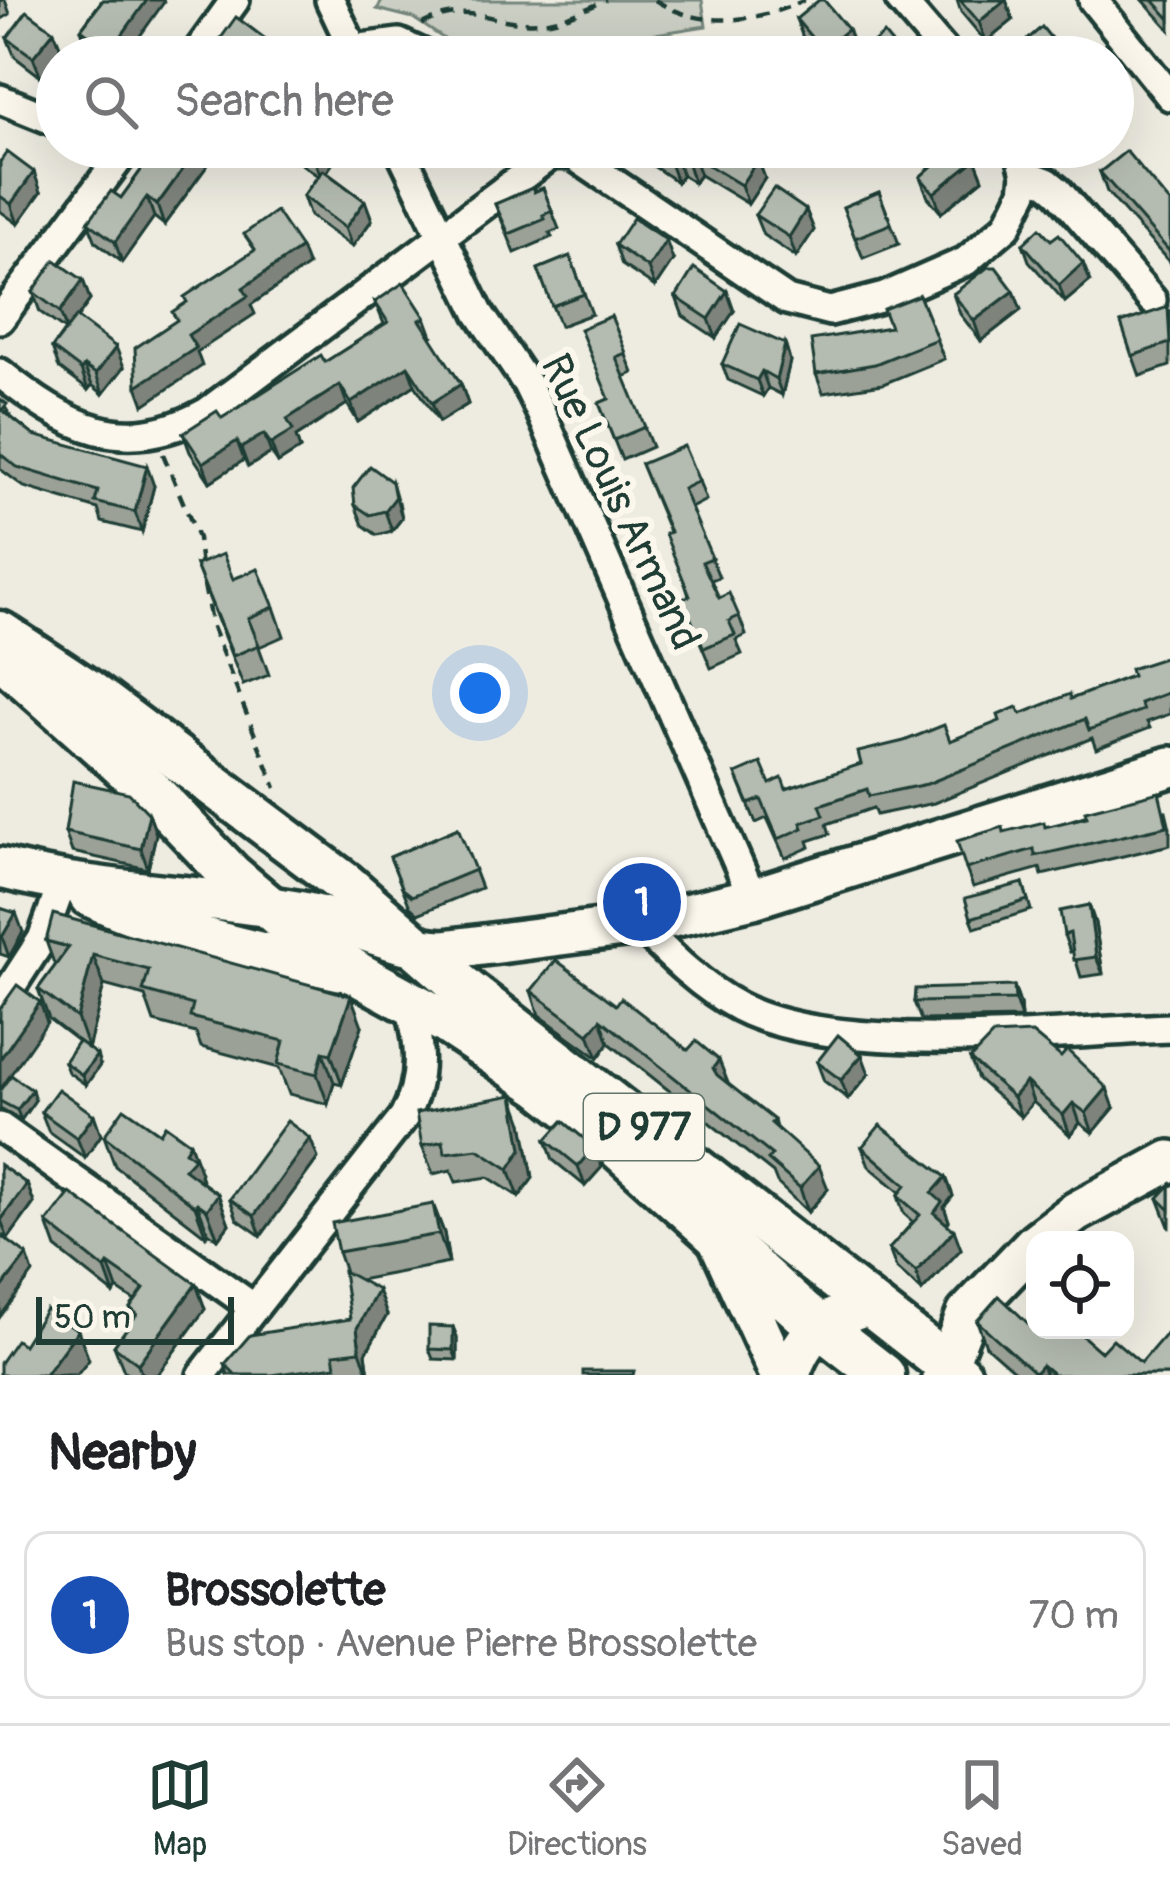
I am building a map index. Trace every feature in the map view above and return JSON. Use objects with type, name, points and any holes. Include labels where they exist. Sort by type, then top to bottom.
[{"type":"main road","name":"D 977","points":[[0,633],[88,691],[389,919],[418,949],[950,1372]]},
{"type":"main road","name":"D 977","points":[[0,654],[136,777],[267,907],[358,974],[541,1085],[883,1375]]},
{"type":"main road","points":[[0,868],[62,884],[169,893],[343,921],[418,949],[478,947],[639,925],[753,898],[1170,766]]},
{"type":"main road","points":[[169,893],[188,865],[196,838]]},
{"type":"main road","points":[[62,884],[137,918],[358,974]]},
{"type":"main road","points":[[1051,1231],[1076,1212],[1170,1161]]},
{"type":"main road","points":[[718,1239],[780,1375]]},
{"type":"main road","points":[[950,1372],[967,1315],[1026,1253]]},
{"type":"main road","points":[[790,1375],[800,1348],[818,1324],[841,1312],[967,1315]]},
{"type":"street","points":[[209,36],[236,0]]},
{"type":"street","points":[[330,0],[347,36]]},
{"type":"street","points":[[900,0],[931,36]]},
{"type":"street","points":[[1094,0],[1122,36]]},
{"type":"street","points":[[1134,51],[1170,96]]},
{"type":"street","points":[[0,99],[36,114]]},
{"type":"street","points":[[0,319],[112,168]]},
{"type":"street","name":"Rue Louis Armand","points":[[409,168],[479,313],[542,415],[753,898]]},
{"type":"street","points":[[0,373],[64,420],[104,432],[153,433],[187,424],[530,168]]},
{"type":"street","points":[[592,168],[787,300],[830,311],[884,297],[966,260],[1006,226],[1024,192],[1023,168]]},
{"type":"street","points":[[1031,168],[1058,191],[1152,300]]},
{"type":"street","points":[[0,1004],[42,939],[62,884]]},
{"type":"street","points":[[639,925],[681,966],[740,1008],[797,1026],[853,1036],[1170,1028]]},
{"type":"street","points":[[202,1375],[396,1131],[415,1096],[421,1064],[409,1001]]},
{"type":"street","points":[[0,1127],[254,1308]]},
{"type":"path","points":[[408,36],[437,14],[464,8],[511,21],[543,22],[606,0]]},
{"type":"path","points":[[655,0],[678,15],[730,19],[770,16],[805,0]]},
{"type":"path","points":[[153,433],[198,538],[212,627],[279,795],[267,828]]},
{"type":"shaded area","points":[[383,0],[702,0],[706,26],[643,36],[440,36],[413,18],[377,9]]},
{"type":"building","points":[[103,0],[147,0],[121,36],[90,36],[81,29]]},
{"type":"building","points":[[824,0],[848,29],[839,36],[810,36],[796,19]]},
{"type":"building","points":[[960,0],[1005,0],[979,22]]},
{"type":"building","points":[[1153,0],[1170,0],[1170,19]]},
{"type":"building","points":[[27,11],[54,31],[50,36],[36,36],[33,57],[7,38]]},
{"type":"building","points":[[236,17],[262,36],[222,36]]},
{"type":"building","points":[[7,152],[34,172],[11,204],[0,196],[0,162]]},
{"type":"building","points":[[1134,160],[1170,203],[1170,252],[1100,172],[1134,168]]},
{"type":"building","points":[[143,168],[184,168],[157,205],[147,197],[115,242],[88,222],[111,191],[121,198]]},
{"type":"building","points":[[713,168],[752,168],[741,185]]},
{"type":"building","points":[[930,168],[965,168],[934,193],[920,177]]},
{"type":"building","points":[[323,170],[365,201],[345,228],[303,196]]},
{"type":"building","points":[[532,188],[534,192],[543,188],[552,211],[543,215],[545,219],[509,234],[495,204]]},
{"type":"building","points":[[774,188],[806,210],[789,237],[755,215]]},
{"type":"building","points":[[879,192],[891,224],[855,238],[843,207]]},
{"type":"building","points":[[276,211],[301,248],[243,288],[248,296],[188,335],[196,348],[137,386],[135,348],[177,320],[172,312],[187,302],[184,297],[255,250],[244,234]]},
{"type":"building","points":[[633,218],[666,240],[648,268],[615,245]]},
{"type":"building","points":[[1040,228],[1051,240],[1059,234],[1083,263],[1059,285],[1023,244]]},
{"type":"building","points":[[570,256],[584,294],[552,306],[538,269]]},
{"type":"building","points":[[55,260],[83,280],[60,312],[33,292]]},
{"type":"building","points":[[988,267],[996,267],[1014,291],[974,321],[953,294]]},
{"type":"building","points":[[694,268],[727,291],[709,319],[676,297]]},
{"type":"building","points":[[403,283],[425,317],[420,320],[461,384],[432,403],[408,366],[351,403],[340,385],[287,419],[293,430],[271,444],[264,434],[241,448],[237,441],[203,463],[183,433],[217,411],[222,418],[321,355],[325,362],[388,322],[375,302]]},
{"type":"building","points":[[919,295],[937,339],[875,364],[816,374],[811,340],[890,327],[883,309]]},
{"type":"building","points":[[1168,307],[1170,343],[1132,356],[1121,323]]},
{"type":"building","points":[[611,316],[626,353],[616,357],[645,427],[614,440],[599,403],[609,399],[580,329]]},
{"type":"building","points":[[76,317],[116,347],[96,374],[84,366],[81,370],[52,348]]},
{"type":"building","points":[[740,324],[785,344],[776,379],[762,371],[757,380],[722,364]]},
{"type":"building","points":[[0,399],[7,404],[2,410],[33,435],[147,466],[135,512],[95,502],[98,491],[17,467],[0,454]]},
{"type":"building","points":[[684,446],[699,481],[683,489],[712,558],[702,562],[719,598],[729,593],[739,616],[729,621],[735,635],[704,648],[682,599],[690,596],[665,534],[670,532],[641,464]]},
{"type":"building","points":[[370,466],[392,482],[395,498],[385,511],[370,515],[355,505],[353,488]]},
{"type":"building","points":[[223,554],[233,579],[258,569],[274,607],[248,618],[259,645],[233,656],[196,565]]},
{"type":"building","points":[[1170,656],[1170,692],[1140,703],[1143,710],[1089,730],[1085,719],[927,784],[869,796],[867,789],[820,805],[824,815],[778,839],[761,799],[749,804],[736,774],[761,763],[770,784],[782,778],[786,789],[861,764],[858,752],[944,725],[950,741],[1000,721],[998,715],[1017,707],[1021,714],[1070,694],[1071,699],[1132,676],[1130,669]]},
{"type":"building","points":[[73,781],[129,793],[149,814],[141,849],[65,832]]},
{"type":"building","points":[[1159,792],[1167,826],[1035,856],[1034,849],[966,869],[957,841],[1003,827],[1004,832],[1087,817],[1085,811]]},
{"type":"building","points":[[458,828],[475,870],[412,896],[403,889],[390,857]]},
{"type":"building","points":[[1023,883],[1028,900],[971,918],[965,898]]},
{"type":"building","points":[[1089,905],[1096,957],[1074,960],[1060,911]]},
{"type":"building","points":[[0,908],[16,913],[2,937],[0,936]]},
{"type":"building","points":[[53,914],[351,996],[331,1054],[323,1052],[317,1074],[278,1064],[284,1041],[190,1017],[193,1005],[143,991],[149,970],[93,955],[77,1018],[38,989],[69,947],[46,941]]},
{"type":"building","points":[[556,960],[616,1005],[621,998],[688,1050],[696,1041],[719,1060],[713,1068],[717,1075],[774,1120],[771,1123],[819,1166],[800,1188],[768,1160],[772,1155],[601,1019],[589,1034],[531,991]]},
{"type":"building","points":[[17,985],[40,1002],[0,1059],[0,1009]]},
{"type":"building","points":[[1014,986],[1015,1000],[914,1002],[915,989]]},
{"type":"building","points":[[1032,1033],[1061,1057],[1067,1050],[1107,1088],[1086,1113],[1073,1103],[1063,1115],[1026,1082],[1013,1097],[970,1059],[993,1035]]},
{"type":"building","points":[[838,1035],[862,1055],[841,1080],[817,1062]]},
{"type":"building","points":[[78,1041],[97,1055],[82,1075],[64,1062]]},
{"type":"building","points":[[11,1075],[32,1090],[17,1110],[0,1101],[0,1090]]},
{"type":"building","points":[[58,1089],[94,1115],[77,1138],[41,1112]]},
{"type":"building","points":[[513,1095],[522,1149],[509,1169],[478,1149],[445,1153],[443,1141],[422,1146],[416,1113]]},
{"type":"building","points":[[124,1108],[160,1133],[165,1125],[190,1143],[185,1151],[194,1158],[184,1169],[218,1194],[207,1210],[195,1206],[104,1136]]},
{"type":"building","points":[[287,1121],[310,1138],[254,1216],[230,1199]]},
{"type":"building","points":[[563,1121],[594,1147],[578,1166],[546,1140]]},
{"type":"building","points":[[880,1125],[946,1177],[932,1193],[942,1202],[934,1213],[954,1230],[916,1272],[889,1249],[920,1215],[898,1196],[906,1185],[862,1147]]},
{"type":"building","points":[[0,1165],[27,1184],[1,1220],[0,1220]]},
{"type":"building","points":[[1170,1185],[1170,1210],[1158,1198]]},
{"type":"building","points":[[70,1193],[196,1284],[138,1364],[114,1346],[137,1314],[130,1308],[144,1289],[108,1264],[105,1269],[47,1223]]},
{"type":"building","points":[[433,1204],[439,1234],[338,1252],[332,1223]]},
{"type":"building","points":[[3,1237],[27,1255],[0,1290],[0,1241]]},
{"type":"building","points":[[343,1271],[378,1290],[357,1328],[360,1351],[334,1354],[336,1366],[272,1375],[236,1375],[225,1364],[250,1335],[350,1319]]},
{"type":"building","points":[[999,1296],[1026,1321],[1026,1339],[1086,1339],[1101,1352],[1113,1339],[1141,1363],[1170,1329],[1170,1375],[1054,1375],[1042,1365],[1035,1373],[977,1321]]},
{"type":"building","points":[[46,1309],[78,1330],[45,1375],[0,1375],[0,1363],[16,1340],[23,1345]]},
{"type":"building","points":[[429,1326],[453,1327],[453,1350],[429,1349]]},
{"type":"building","points":[[583,1371],[634,1371],[633,1375],[583,1375]]},
{"type":"place","name":"Brossolette","points":[[642,902]]}]
